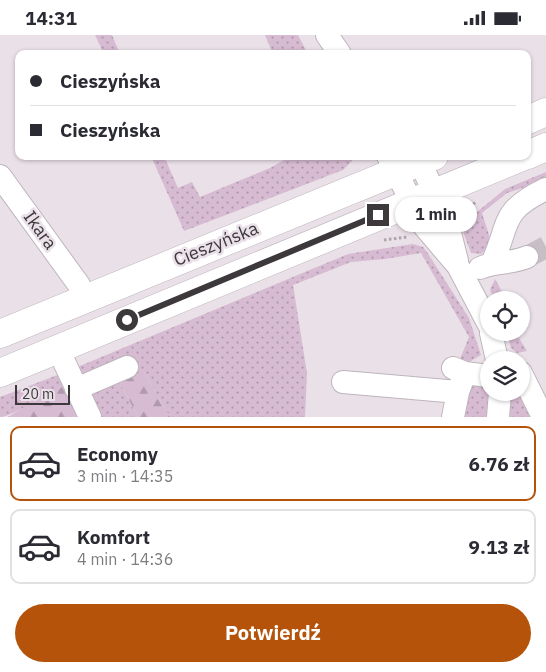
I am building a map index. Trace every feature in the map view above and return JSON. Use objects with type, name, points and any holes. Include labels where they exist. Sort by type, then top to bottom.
[{"type":"main road","points":[[531,119],[546,112]]},
{"type":"main road","name":"Cieszyńska","points":[[531,154],[546,147]]},
{"type":"main road","name":"Cieszyńska","points":[[0,334],[411,160]]},
{"type":"main road","name":"Cieszyńska","points":[[0,373],[516,160]]},
{"type":"street","points":[[327,35],[337,50]]},
{"type":"street","points":[[411,160],[423,198],[446,217],[461,272],[480,308]]},
{"type":"street","name":"Ikara","points":[[0,176],[79,285]]},
{"type":"street","points":[[492,263],[507,220],[515,207],[546,189]]},
{"type":"street","points":[[461,272],[492,263],[509,263],[527,257]]},
{"type":"street","points":[[58,349],[90,417]]},
{"type":"street","points":[[76,389],[127,367]]},
{"type":"street","points":[[343,382],[459,378],[480,370]]},
{"type":"street","points":[[453,417],[459,378]]},
{"type":"street","points":[[530,391],[543,417]]},
{"type":"street","points":[[498,417],[499,401]]},
{"type":"green space","points":[[95,35],[112,35],[118,50],[102,50]]},
{"type":"green space","points":[[265,35],[298,35],[306,50],[271,50]]},
{"type":"green space","points":[[153,160],[166,160],[178,188],[192,182],[200,197],[270,168],[284,160],[352,160],[343,170],[184,231]]},
{"type":"green space","points":[[546,172],[546,180],[507,193],[482,213],[489,235],[489,246],[481,254],[471,253],[462,229],[466,221],[505,189]]},
{"type":"green space","points":[[413,244],[423,247],[469,318],[480,356],[464,365],[460,359],[469,337],[421,253],[351,262],[293,285],[307,373],[305,417],[170,417],[144,372],[120,383],[138,417],[99,417],[92,397],[93,392],[75,368],[348,254]]},
{"type":"green space","points":[[495,279],[502,291],[490,290]]},
{"type":"green space","points":[[509,341],[521,341],[527,351],[515,351],[511,348]]},
{"type":"green space","points":[[144,372],[170,417],[138,417],[120,383],[127,375]]},
{"type":"green space","points":[[60,374],[65,386],[13,413],[0,417],[0,397]]},
{"type":"green space","points":[[471,383],[480,385],[480,401],[490,401],[489,417],[463,417]]},
{"type":"green space","points":[[65,386],[81,417],[8,417],[42,396]]},
{"type":"green space","points":[[508,401],[526,401],[535,417],[507,417]]},
{"type":"tunnel","points":[[527,257],[546,247]]},
{"type":"route","points":[[127,320],[378,215]]}]
